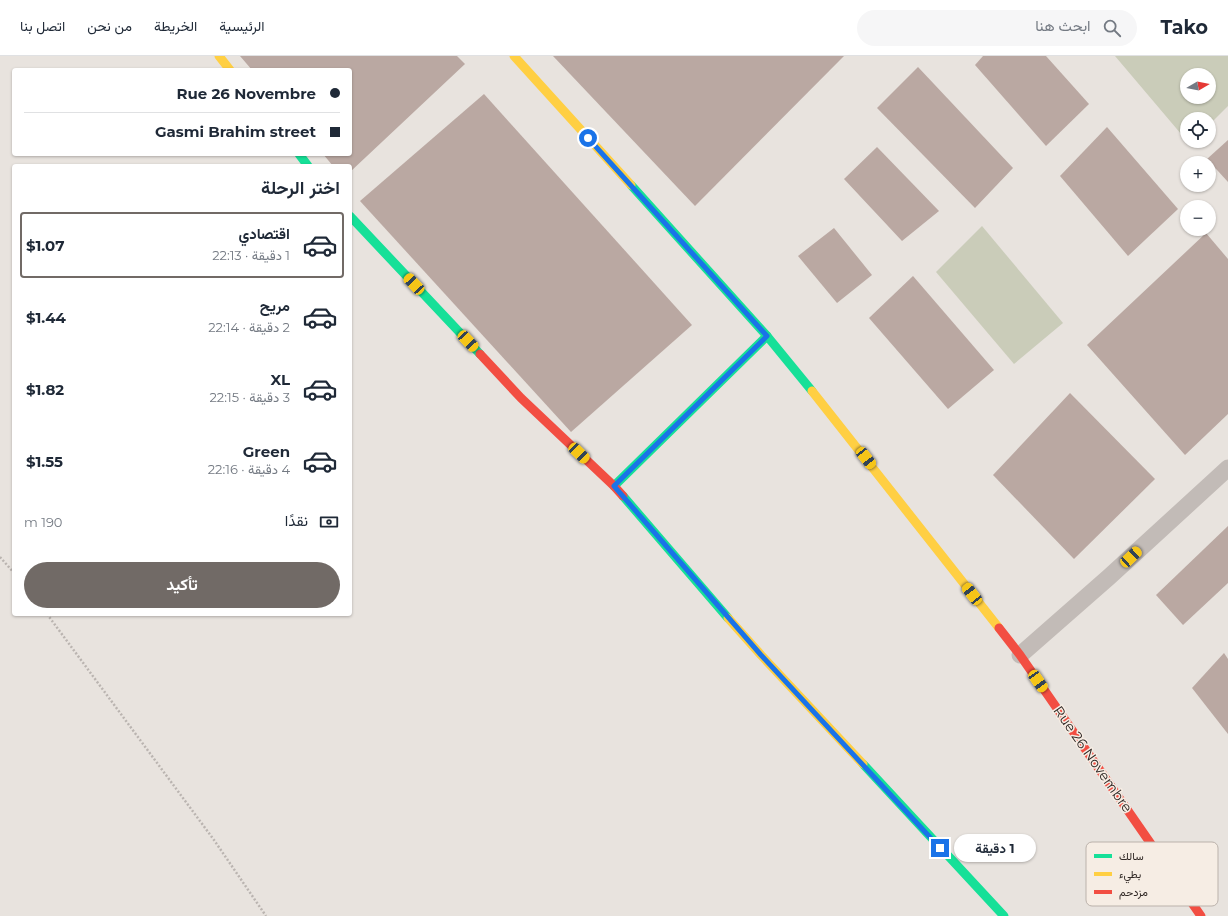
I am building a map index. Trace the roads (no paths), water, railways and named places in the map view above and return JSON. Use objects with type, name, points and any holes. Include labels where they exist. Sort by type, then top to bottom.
[{"type":"street","points":[[219,56],[228,68]]},
{"type":"street","name":"Rue 26 Novembre","points":[[514,56],[767,336],[827,409],[1020,655],[1150,842]]},
{"type":"street","points":[[352,218],[521,398],[614,486],[761,655],[1004,916]]},
{"type":"street","points":[[614,486],[767,336]]},
{"type":"street","name":"Rue 26 Novembre","points":[[1195,906],[1202,916]]},
{"type":"lane","points":[[1020,655],[1115,572],[1228,468]]}]
